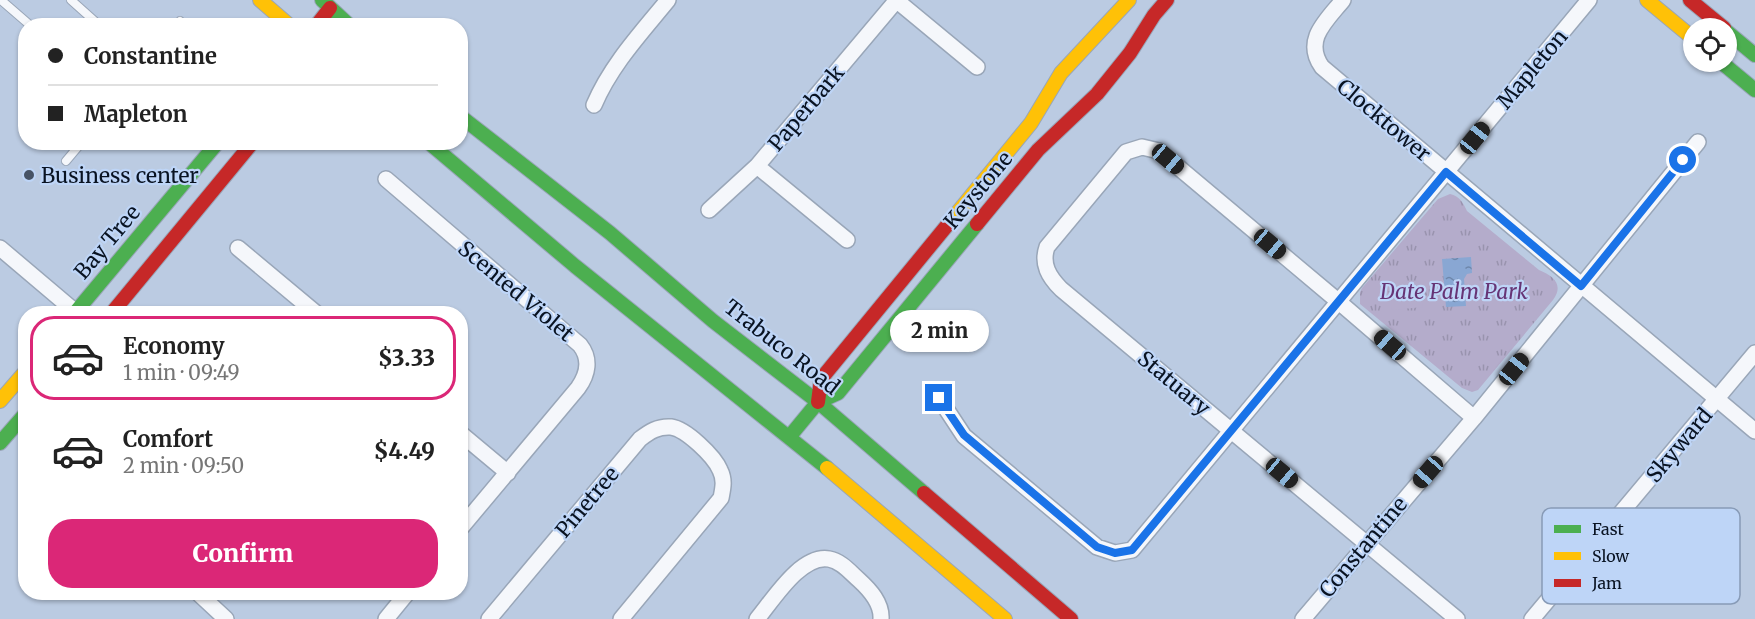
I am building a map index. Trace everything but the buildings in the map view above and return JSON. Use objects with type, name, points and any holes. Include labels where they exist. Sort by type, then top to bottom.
[{"type":"street","points":[[260,0],[281,18]]},
{"type":"street","points":[[594,105],[608,75],[668,0]]},
{"type":"street","points":[[896,0],[977,67]]},
{"type":"street","name":"Paperbark","points":[[709,210],[757,166],[896,0]]},
{"type":"street","name":"Keystone","points":[[818,402],[821,379],[1031,123],[1061,73],[1129,0]]},
{"type":"street","name":"Keystone","points":[[790,436],[818,402],[838,393],[1038,150],[1097,94],[1130,53],[1154,15],[1167,0]]},
{"type":"street","name":"Clocktower","points":[[1343,0],[1319,30],[1315,40],[1316,60],[1322,68],[1755,431]]},
{"type":"street","name":"Mapleton","points":[[939,398],[964,435],[1097,547],[1115,553],[1132,550],[1588,0]]},
{"type":"street","points":[[1647,0],[1683,30]]},
{"type":"street","points":[[1690,0],[1711,18]]},
{"type":"street","points":[[320,18],[326,4],[341,18]]},
{"type":"street","points":[[1737,40],[1755,55]]},
{"type":"street","points":[[1733,72],[1755,90]]},
{"type":"street","name":"Trabuco Road","points":[[468,122],[610,233],[713,321],[818,402],[1071,619]]},
{"type":"street","name":"Constantine","points":[[1303,619],[1474,418],[1698,142]]},
{"type":"street","name":"Statuary","points":[[1339,302],[1159,151],[1142,147],[1132,149],[1121,157],[1055,236],[1044,254],[1047,271],[1061,289],[1457,619]]},
{"type":"street","name":"Bay Tree","points":[[82,306],[211,150]]},
{"type":"street","points":[[118,306],[246,150]]},
{"type":"street","points":[[437,150],[575,266],[790,436],[1005,619]]},
{"type":"street","points":[[757,166],[847,240]]},
{"type":"street","name":"Scented Violet","points":[[386,179],[585,350],[587,360],[585,379],[468,520]]},
{"type":"street","points":[[0,248],[68,306]]},
{"type":"street","points":[[238,248],[307,306]]},
{"type":"street","points":[[1339,302],[1474,418]]},
{"type":"street","name":"Skyward","points":[[1626,508],[1755,353]]},
{"type":"street","points":[[0,401],[18,380]]},
{"type":"street","points":[[0,443],[18,422]]},
{"type":"street","name":"Pinetree","points":[[489,619],[640,438],[652,430],[673,427],[685,433],[711,457],[720,470],[724,483],[721,498],[621,619]]},
{"type":"street","points":[[468,440],[508,473]]},
{"type":"street","points":[[757,619],[798,571],[809,562],[821,559],[831,559],[842,565],[869,589],[878,602],[881,619]]},
{"type":"street","points":[[206,600],[226,619]]},
{"type":"street","points":[[386,619],[401,600]]},
{"type":"street","name":"Skyward","points":[[1532,619],[1545,604]]},
{"type":"lane","points":[[1,0],[22,18]]},
{"type":"lane","points":[[76,2],[92,18]]},
{"type":"lane","points":[[66,162],[76,150]]},
{"type":"green space","name":"Date Palm Park","points":[[1450,194],[1459,198],[1467,211],[1539,270],[1553,278],[1558,290],[1553,300],[1478,390],[1472,392],[1462,388],[1360,304],[1362,288],[1438,199]]},
{"type":"green space","points":[[1420,281],[1423,307],[1392,310],[1389,283]]},
{"type":"water","points":[[1471,257],[1472,273],[1467,274],[1464,279],[1466,306],[1446,307],[1442,259]]},
{"type":"traffic: fast","points":[[322,0],[341,18]]},
{"type":"traffic: fast","points":[[1737,40],[1755,55]]},
{"type":"traffic: fast","points":[[1733,72],[1755,90]]},
{"type":"traffic: fast","points":[[468,122],[610,233],[713,321],[818,402],[924,493]]},
{"type":"traffic: fast","points":[[81,306],[211,150]]},
{"type":"traffic: fast","points":[[437,150],[575,266],[827,468]]},
{"type":"traffic: fast","points":[[790,436],[818,402],[838,393],[977,224]]},
{"type":"traffic: fast","points":[[0,443],[18,422]]},
{"type":"traffic: slow","points":[[260,0],[281,18]]},
{"type":"traffic: slow","points":[[949,223],[1031,123],[1061,73],[1129,0]]},
{"type":"traffic: slow","points":[[1647,0],[1683,30]]},
{"type":"traffic: slow","points":[[0,401],[18,380]]},
{"type":"traffic: slow","points":[[827,468],[1005,619]]},
{"type":"traffic: jam","points":[[977,224],[1038,150],[1097,94],[1130,53],[1154,15],[1167,0]]},
{"type":"traffic: jam","points":[[1690,0],[1712,18]]},
{"type":"traffic: jam","points":[[322,18],[330,8]]},
{"type":"traffic: jam","points":[[118,306],[246,150]]},
{"type":"traffic: jam","points":[[818,402],[821,379],[949,223]]},
{"type":"traffic: jam","points":[[924,493],[1071,619]]},
{"type":"place","name":"Business center","points":[[29,175]]},
{"type":"route","points":[[939,398],[964,435],[1097,547],[1115,553],[1132,550],[1446,172],[1581,286],[1683,160]]}]
